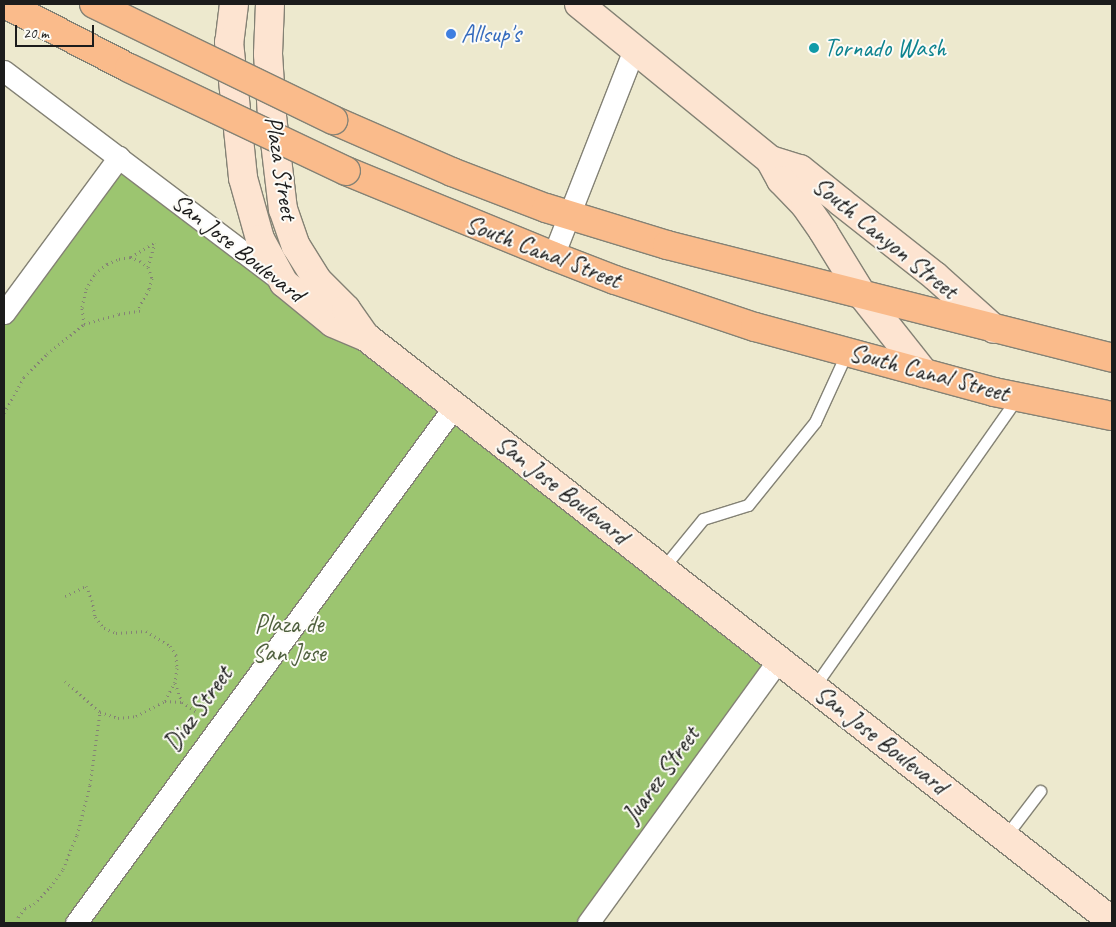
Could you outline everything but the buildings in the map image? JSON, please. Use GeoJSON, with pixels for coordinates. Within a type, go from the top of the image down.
{"type":"FeatureCollection","features":[{"type":"Feature","properties":{"kind":"highway","name":"South Canal Street"},"geometry":{"type":"LineString","coordinates":[[5,4],[129,68],[346,171],[615,280],[755,326],[924,373],[1112,416]]}},
{"type":"Feature","properties":{"kind":"highway","name":"South Canal Street"},"geometry":{"type":"LineString","coordinates":[[94,4],[333,120],[452,172],[568,215],[667,246],[1112,358]]}},
{"type":"Feature","properties":{"kind":"street","name":"Plaza Street"},"geometry":{"type":"LineString","coordinates":[[234,4],[229,42],[243,178],[260,239],[284,283]]}},
{"type":"Feature","properties":{"kind":"street","name":"Plaza Street"},"geometry":{"type":"LineString","coordinates":[[270,4],[268,54],[272,116],[283,209],[296,246],[317,280],[346,309],[366,337]]}},
{"type":"Feature","properties":{"kind":"street","name":"South Canyon Street"},"geometry":{"type":"LineString","coordinates":[[579,4],[770,160],[800,170],[935,276],[994,329]]}},
{"type":"Feature","properties":{"kind":"street"},"geometry":{"type":"LineString","coordinates":[[553,256],[634,49]]}},
{"type":"Feature","properties":{"kind":"street","name":"San Jose Boulevard"},"geometry":{"type":"LineString","coordinates":[[4,71],[284,283],[333,323],[366,337],[1112,921]]}},
{"type":"Feature","properties":{"kind":"street"},"geometry":{"type":"LineString","coordinates":[[4,313],[119,157]]}},
{"type":"Feature","properties":{"kind":"street","name":"South Canyon Street"},"geometry":{"type":"LineString","coordinates":[[770,160],[781,180],[805,205],[824,232],[863,296],[924,373]]}},
{"type":"Feature","properties":{"kind":"street","name":"Diaz Street"},"geometry":{"type":"LineString","coordinates":[[76,923],[454,407]]}},
{"type":"Feature","properties":{"kind":"street","name":"Juarez Street"},"geometry":{"type":"LineString","coordinates":[[588,923],[779,660]]}},
{"type":"Feature","properties":{"kind":"lane"},"geometry":{"type":"LineString","coordinates":[[663,568],[703,519],[748,505],[815,422],[848,352]]}},
{"type":"Feature","properties":{"kind":"lane"},"geometry":{"type":"LineString","coordinates":[[814,686],[1018,396]]}},
{"type":"Feature","properties":{"kind":"lane"},"geometry":{"type":"LineString","coordinates":[[1005,837],[1040,791]]}},
{"type":"Feature","properties":{"kind":"path"},"geometry":{"type":"LineString","coordinates":[[84,324],[82,307],[86,289],[96,274],[107,264],[130,257],[155,242],[148,267],[152,278],[149,289],[136,311]]}},
{"type":"Feature","properties":{"kind":"path"},"geometry":{"type":"LineString","coordinates":[[130,257],[148,267]]}},
{"type":"Feature","properties":{"kind":"path"},"geometry":{"type":"LineString","coordinates":[[4,413],[24,377],[47,354],[84,324],[144,310]]}},
{"type":"Feature","properties":{"kind":"path"},"geometry":{"type":"LineString","coordinates":[[65,596],[86,586],[92,600],[95,617],[104,628],[116,633],[146,631],[170,646],[176,655],[175,682],[182,702]]}},
{"type":"Feature","properties":{"kind":"path"},"geometry":{"type":"LineString","coordinates":[[65,681],[100,712],[118,718],[136,716],[165,701],[182,702],[197,712]]}},
{"type":"Feature","properties":{"kind":"path"},"geometry":{"type":"LineString","coordinates":[[165,701],[175,682]]}},
{"type":"Feature","properties":{"kind":"path"},"geometry":{"type":"LineString","coordinates":[[18,923],[18,917],[25,908],[34,904],[63,869],[77,835],[90,785],[100,712]]}},
{"type":"Feature","properties":{"kind":"green space","name":"Plaza de San Jose"},"geometry":{"type":"Polygon","coordinates":[[[119,157],[779,659],[588,923],[4,923],[4,313],[119,157]]]}},
{"type":"Feature","properties":{"kind":"place","name":"Allsup's"},"geometry":{"type":"Point","coordinates":[451,34]}},
{"type":"Feature","properties":{"kind":"place","name":"Tornado Wash"},"geometry":{"type":"Point","coordinates":[814,48]}}]}
